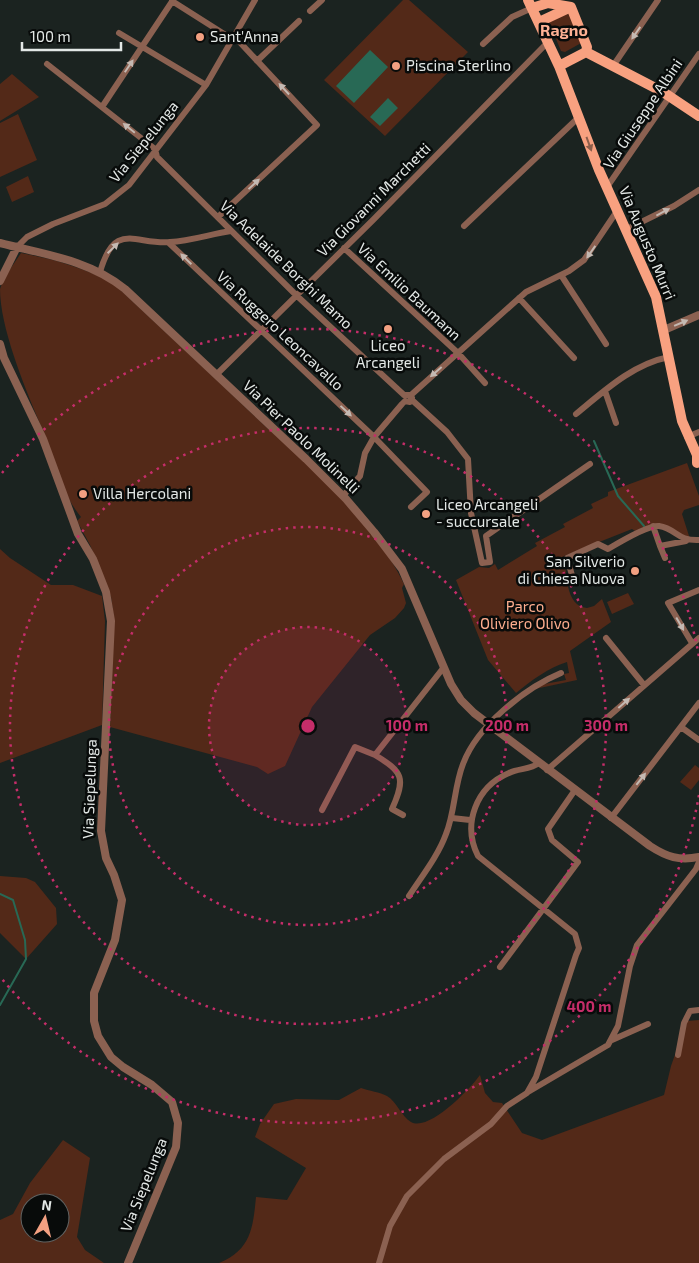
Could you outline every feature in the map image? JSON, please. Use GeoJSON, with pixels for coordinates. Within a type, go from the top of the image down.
{"type":"FeatureCollection","features":[{"type":"Feature","properties":{"kind":"main road"},"geometry":{"type":"LineString","coordinates":[[573,3],[587,47],[586,52]]}},
{"type":"Feature","properties":{"kind":"main road"},"geometry":{"type":"LineString","coordinates":[[530,4],[573,3]]}},
{"type":"Feature","properties":{"kind":"main road"},"geometry":{"type":"LineString","coordinates":[[539,22],[573,3]]}},
{"type":"Feature","properties":{"kind":"main road","name":"Via Augusto Murri"},"geometry":{"type":"LineString","coordinates":[[530,4],[559,66],[607,188],[656,297],[687,437],[687,446],[691,457],[698,466]]}},
{"type":"Feature","properties":{"kind":"main road"},"geometry":{"type":"LineString","coordinates":[[586,52],[670,96],[699,116]]}},
{"type":"Feature","properties":{"kind":"main road"},"geometry":{"type":"LineString","coordinates":[[559,66],[586,52]]}},
{"type":"Feature","properties":{"kind":"street","name":"Via Siepelunga"},"geometry":{"type":"LineString","coordinates":[[0,282],[22,241],[32,234],[99,207],[122,193],[206,85],[255,0]]}},
{"type":"Feature","properties":{"kind":"street"},"geometry":{"type":"LineString","coordinates":[[310,12],[322,0]]}},
{"type":"Feature","properties":{"kind":"street"},"geometry":{"type":"LineString","coordinates":[[613,66],[658,0]]}},
{"type":"Feature","properties":{"kind":"street"},"geometry":{"type":"LineString","coordinates":[[102,107],[173,1],[233,37],[317,125],[218,217]]}},
{"type":"Feature","properties":{"kind":"street"},"geometry":{"type":"LineString","coordinates":[[483,44],[512,17],[530,4]]}},
{"type":"Feature","properties":{"kind":"street"},"geometry":{"type":"LineString","coordinates":[[257,60],[299,21]]}},
{"type":"Feature","properties":{"kind":"street"},"geometry":{"type":"LineString","coordinates":[[119,32],[206,85]]}},
{"type":"Feature","properties":{"kind":"street","name":"Via Giovanni Marchetti"},"geometry":{"type":"LineString","coordinates":[[216,374],[548,42]]}},
{"type":"Feature","properties":{"kind":"street","name":"Via Giuseppe Albini"},"geometry":{"type":"LineString","coordinates":[[607,188],[699,54]]}},
{"type":"Feature","properties":{"kind":"street","name":"Via Adelaide Borghi Mamo"},"geometry":{"type":"LineString","coordinates":[[47,64],[156,150],[157,157],[296,295],[447,432],[468,459],[471,513],[482,563],[490,562],[486,536],[590,464]]}},
{"type":"Feature","properties":{"kind":"street"},"geometry":{"type":"LineString","coordinates":[[464,226],[579,117]]}},
{"type":"Feature","properties":{"kind":"street"},"geometry":{"type":"LineString","coordinates":[[626,230],[698,194]]}},
{"type":"Feature","properties":{"kind":"street"},"geometry":{"type":"LineString","coordinates":[[343,496],[360,476],[367,448],[374,437],[408,398],[519,298],[535,286],[561,276],[587,257],[617,211]]}},
{"type":"Feature","properties":{"kind":"street"},"geometry":{"type":"LineString","coordinates":[[100,272],[105,256],[113,245],[125,239],[137,238],[169,243],[231,230]]}},
{"type":"Feature","properties":{"kind":"street","name":"Via Pier Paolo Molinelli"},"geometry":{"type":"LineString","coordinates":[[0,243],[65,260],[100,272],[125,289],[343,496],[402,569],[450,684],[461,700],[489,726],[611,818],[660,852],[678,859],[699,857]]}},
{"type":"Feature","properties":{"kind":"street","name":"Via Ruggero Leoncavallo"},"geometry":{"type":"LineString","coordinates":[[169,243],[374,437],[427,492],[411,506]]}},
{"type":"Feature","properties":{"kind":"street","name":"Via Emilio Baumann"},"geometry":{"type":"LineString","coordinates":[[344,248],[458,353],[485,383]]}},
{"type":"Feature","properties":{"kind":"street"},"geometry":{"type":"LineString","coordinates":[[561,276],[606,344]]}},
{"type":"Feature","properties":{"kind":"street"},"geometry":{"type":"LineString","coordinates":[[519,298],[574,358]]}},
{"type":"Feature","properties":{"kind":"street"},"geometry":{"type":"LineString","coordinates":[[664,330],[699,315]]}},
{"type":"Feature","properties":{"kind":"street","name":"Via Siepelunga"},"geometry":{"type":"LineString","coordinates":[[0,344],[4,358],[43,439],[78,534],[93,559],[109,605],[111,621],[101,831],[106,858],[122,900],[115,940],[94,993],[94,1021],[98,1036],[112,1057],[123,1067],[152,1085],[172,1102],[178,1123],[176,1147],[128,1263]]}},
{"type":"Feature","properties":{"kind":"street"},"geometry":{"type":"LineString","coordinates":[[576,414],[635,370],[654,360],[669,357]]}},
{"type":"Feature","properties":{"kind":"street"},"geometry":{"type":"LineString","coordinates":[[605,391],[616,423]]}},
{"type":"Feature","properties":{"kind":"street"},"geometry":{"type":"LineString","coordinates":[[687,437],[699,432]]}},
{"type":"Feature","properties":{"kind":"street"},"geometry":{"type":"LineString","coordinates":[[574,582],[567,560],[569,556],[598,544],[608,548],[653,526],[669,530],[686,541]]}},
{"type":"Feature","properties":{"kind":"street"},"geometry":{"type":"LineString","coordinates":[[653,526],[665,558]]}},
{"type":"Feature","properties":{"kind":"street"},"geometry":{"type":"LineString","coordinates":[[660,546],[699,540]]}},
{"type":"Feature","properties":{"kind":"street"},"geometry":{"type":"LineString","coordinates":[[692,643],[668,603],[699,590]]}},
{"type":"Feature","properties":{"kind":"street"},"geometry":{"type":"LineString","coordinates":[[606,638],[644,686]]}},
{"type":"Feature","properties":{"kind":"street"},"geometry":{"type":"LineString","coordinates":[[547,770],[699,638]]}},
{"type":"Feature","properties":{"kind":"street"},"geometry":{"type":"LineString","coordinates":[[375,755],[444,667]]}},
{"type":"Feature","properties":{"kind":"street"},"geometry":{"type":"LineString","coordinates":[[409,896],[440,848],[452,818],[463,763],[489,726],[539,682],[561,673]]}},
{"type":"Feature","properties":{"kind":"street"},"geometry":{"type":"LineString","coordinates":[[611,818],[699,703]]}},
{"type":"Feature","properties":{"kind":"street"},"geometry":{"type":"LineString","coordinates":[[681,727],[699,740]]}},
{"type":"Feature","properties":{"kind":"street"},"geometry":{"type":"LineString","coordinates":[[322,810],[354,748],[375,755],[393,766],[401,777],[401,789],[392,809],[403,815]]}},
{"type":"Feature","properties":{"kind":"street"},"geometry":{"type":"LineString","coordinates":[[527,1093],[536,1077],[579,948],[575,934],[478,856],[471,839],[470,820],[475,806],[491,783],[510,772],[534,767],[538,763]]}},
{"type":"Feature","properties":{"kind":"street"},"geometry":{"type":"LineString","coordinates":[[500,967],[578,862],[552,840],[548,829],[575,790]]}},
{"type":"Feature","properties":{"kind":"street"},"geometry":{"type":"LineString","coordinates":[[452,818],[470,820]]}},
{"type":"Feature","properties":{"kind":"street"},"geometry":{"type":"LineString","coordinates":[[379,1263],[390,1226],[407,1196],[444,1160],[491,1124],[507,1106],[608,1045],[612,1040],[618,1026],[630,966],[637,945],[696,869],[699,862]]}},
{"type":"Feature","properties":{"kind":"street"},"geometry":{"type":"LineString","coordinates":[[678,1055],[684,1023],[690,1011],[699,1010]]}},
{"type":"Feature","properties":{"kind":"street"},"geometry":{"type":"LineString","coordinates":[[612,1040],[648,1024]]}},
{"type":"Feature","properties":{"kind":"green space","name":"Piscina Sterlino"},"geometry":{"type":"Polygon","coordinates":[[[403,0],[409,0],[468,52],[385,136],[324,80],[403,0]]]}},
{"type":"Feature","properties":{"kind":"green space"},"geometry":{"type":"Polygon","coordinates":[[[567,13],[570,14],[583,42],[565,52],[561,51],[549,22],[567,13]]]}},
{"type":"Feature","properties":{"kind":"green space"},"geometry":{"type":"Polygon","coordinates":[[[12,74],[39,97],[0,121],[0,84],[12,74]]]}},
{"type":"Feature","properties":{"kind":"green space"},"geometry":{"type":"Polygon","coordinates":[[[18,114],[37,160],[0,177],[0,123],[18,114]]]}},
{"type":"Feature","properties":{"kind":"green space"},"geometry":{"type":"Polygon","coordinates":[[[28,176],[34,192],[12,202],[6,187],[28,176]]]}},
{"type":"Feature","properties":{"kind":"green space"},"geometry":{"type":"Polygon","coordinates":[[[21,253],[69,265],[113,283],[324,480],[377,539],[404,584],[402,588],[406,603],[404,608],[395,618],[370,635],[312,707],[285,766],[268,774],[257,767],[110,727],[114,619],[111,597],[90,545],[77,521],[81,517],[67,495],[56,470],[20,373],[4,321],[0,289],[21,253]]]}},
{"type":"Feature","properties":{"kind":"green space","name":"Parco Oliviero Olivo"},"geometry":{"type":"Polygon","coordinates":[[[687,463],[699,496],[699,505],[684,510],[682,514],[690,539],[669,527],[658,524],[635,531],[632,529],[564,556],[568,588],[575,601],[580,606],[587,608],[594,606],[602,599],[611,622],[570,651],[577,680],[535,689],[539,685],[566,680],[564,674],[569,673],[567,662],[540,675],[516,693],[488,660],[456,580],[479,567],[489,568],[495,564],[498,570],[537,546],[535,543],[565,527],[563,524],[593,508],[591,504],[608,496],[608,492],[687,463]]]}},
{"type":"Feature","properties":{"kind":"green space"},"geometry":{"type":"Polygon","coordinates":[[[0,549],[10,558],[51,585],[73,585],[102,596],[105,621],[102,725],[0,763],[0,549]]]}},
{"type":"Feature","properties":{"kind":"green space"},"geometry":{"type":"Polygon","coordinates":[[[628,593],[634,604],[612,614],[607,602],[628,593]]]}},
{"type":"Feature","properties":{"kind":"green space"},"geometry":{"type":"Polygon","coordinates":[[[695,765],[699,768],[699,780],[691,790],[680,782],[695,765]]]}},
{"type":"Feature","properties":{"kind":"green space"},"geometry":{"type":"Polygon","coordinates":[[[0,876],[26,878],[35,882],[56,908],[57,924],[26,959],[0,933],[0,876]]]}},
{"type":"Feature","properties":{"kind":"green space"},"geometry":{"type":"Polygon","coordinates":[[[699,1020],[699,1263],[219,1263],[230,1258],[244,1245],[251,1228],[256,1197],[287,1200],[306,1168],[255,1137],[260,1124],[274,1104],[296,1099],[339,1100],[361,1088],[387,1096],[411,1122],[419,1123],[428,1121],[448,1108],[468,1090],[480,1075],[485,1093],[493,1102],[502,1103],[522,1133],[542,1140],[664,1095],[671,1066],[687,1021],[699,1020]]]}},
{"type":"Feature","properties":{"kind":"green space"},"geometry":{"type":"Polygon","coordinates":[[[63,1140],[90,1158],[77,1237],[85,1250],[104,1263],[0,1263],[0,1220],[13,1214],[20,1201],[20,1243],[70,1243],[70,1193],[25,1193],[63,1140]]]}},
{"type":"Feature","properties":{"kind":"shaded area"},"geometry":{"type":"Polygon","coordinates":[[[370,50],[388,67],[354,103],[336,86],[370,50]]]}},
{"type":"Feature","properties":{"kind":"shaded area"},"geometry":{"type":"Polygon","coordinates":[[[388,98],[398,108],[380,126],[370,117],[388,98]]]}},
{"type":"Feature","properties":{"kind":"waterway"},"geometry":{"type":"LineString","coordinates":[[594,441],[618,496],[644,526]]}},
{"type":"Feature","properties":{"kind":"waterway"},"geometry":{"type":"LineString","coordinates":[[0,894],[13,900],[25,940],[26,959],[0,1005]]}},
{"type":"Feature","properties":{"kind":"place","name":"Sant'Anna"},"geometry":{"type":"Point","coordinates":[200,37]}},
{"type":"Feature","properties":{"kind":"place","name":"Piscina Sterlino"},"geometry":{"type":"Point","coordinates":[396,66]}},
{"type":"Feature","properties":{"kind":"place","name":"Liceo Arcangeli"},"geometry":{"type":"Point","coordinates":[388,329]}},
{"type":"Feature","properties":{"kind":"place","name":"Villa Hercolani"},"geometry":{"type":"Point","coordinates":[83,494]}},
{"type":"Feature","properties":{"kind":"place","name":"Liceo Arcangeli - succursale"},"geometry":{"type":"Point","coordinates":[426,514]}},
{"type":"Feature","properties":{"kind":"place","name":"San Silverio di Chiesa Nuova"},"geometry":{"type":"Point","coordinates":[635,571]}},
{"type":"Feature","properties":{"kind":"district","name":"Ragno"},"geometry":{"type":"Point","coordinates":[564,30]}}]}
